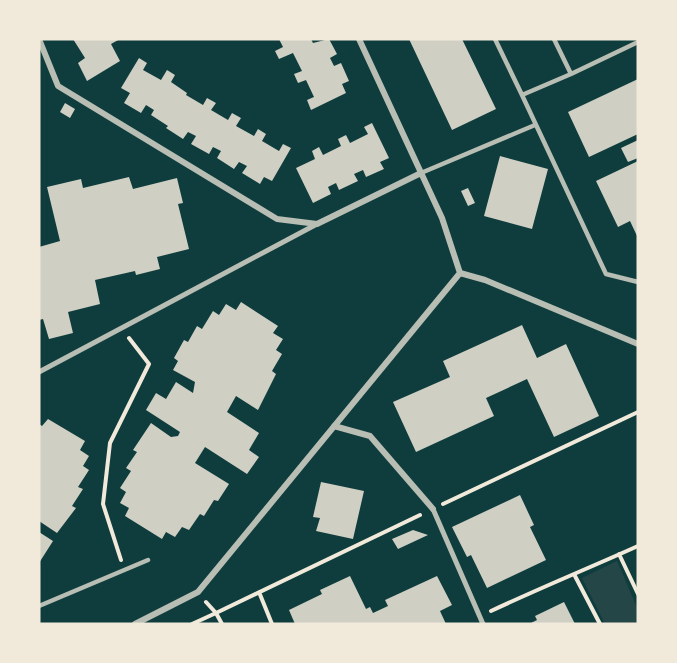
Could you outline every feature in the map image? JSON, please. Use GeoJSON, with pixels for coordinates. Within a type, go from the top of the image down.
{"type":"FeatureCollection","features":[{"type":"Feature","properties":{"kind":"street"},"geometry":{"type":"LineString","coordinates":[[39,39],[58,86],[277,219],[317,224]]}},
{"type":"Feature","properties":{"kind":"street"},"geometry":{"type":"LineString","coordinates":[[359,39],[442,218],[460,273]]}},
{"type":"Feature","properties":{"kind":"street"},"geometry":{"type":"LineString","coordinates":[[39,372],[317,224],[421,173]]}},
{"type":"Feature","properties":{"kind":"street"},"geometry":{"type":"LineString","coordinates":[[460,273],[485,280],[638,344]]}},
{"type":"Feature","properties":{"kind":"street"},"geometry":{"type":"LineString","coordinates":[[135,624],[198,592],[460,273]]}},
{"type":"Feature","properties":{"kind":"street"},"geometry":{"type":"LineString","coordinates":[[334,426],[370,436],[433,509],[483,624]]}},
{"type":"Feature","properties":{"kind":"lane"},"geometry":{"type":"LineString","coordinates":[[495,39],[606,274],[638,282]]}},
{"type":"Feature","properties":{"kind":"lane"},"geometry":{"type":"LineString","coordinates":[[554,39],[571,74]]}},
{"type":"Feature","properties":{"kind":"lane"},"geometry":{"type":"LineString","coordinates":[[522,95],[638,42]]}},
{"type":"Feature","properties":{"kind":"lane"},"geometry":{"type":"LineString","coordinates":[[421,173],[535,125]]}},
{"type":"Feature","properties":{"kind":"lane"},"geometry":{"type":"LineString","coordinates":[[39,606],[123,568],[148,560]]}},
{"type":"Feature","properties":{"kind":"path"},"geometry":{"type":"LineString","coordinates":[[121,328],[149,364],[110,443],[103,504],[123,568]]}},
{"type":"Feature","properties":{"kind":"path"},"geometry":{"type":"LineString","coordinates":[[192,624],[638,412]]}},
{"type":"Feature","properties":{"kind":"path"},"geometry":{"type":"LineString","coordinates":[[490,611],[638,546]]}},
{"type":"Feature","properties":{"kind":"path"},"geometry":{"type":"LineString","coordinates":[[619,554],[638,594]]}},
{"type":"Feature","properties":{"kind":"path"},"geometry":{"type":"LineString","coordinates":[[574,576],[600,624]]}},
{"type":"Feature","properties":{"kind":"path"},"geometry":{"type":"LineString","coordinates":[[198,592],[222,624]]}},
{"type":"Feature","properties":{"kind":"path"},"geometry":{"type":"LineString","coordinates":[[259,592],[272,624]]}},
{"type":"Feature","properties":{"kind":"shaded area"},"geometry":{"type":"Polygon","coordinates":[[[617,561],[638,610],[638,624],[605,624],[582,578],[617,561]]]}},
{"type":"Feature","properties":{"kind":"building"},"geometry":{"type":"Polygon","coordinates":[[[73,39],[120,39],[111,44],[120,61],[87,81],[78,63],[85,58],[73,39]]]}},
{"type":"Feature","properties":{"kind":"building"},"geometry":{"type":"Polygon","coordinates":[[[279,39],[311,39],[313,43],[329,39],[337,54],[330,58],[334,66],[341,63],[349,81],[342,84],[346,93],[311,110],[307,100],[314,97],[306,80],[298,83],[294,74],[302,71],[293,53],[279,59],[275,51],[283,47],[279,39]]]}},
{"type":"Feature","properties":{"kind":"building"},"geometry":{"type":"Polygon","coordinates":[[[409,39],[462,39],[496,109],[452,130],[409,39]]]}},
{"type":"Feature","properties":{"kind":"building"},"geometry":{"type":"Polygon","coordinates":[[[139,58],[147,63],[143,70],[161,80],[167,70],[175,75],[171,82],[187,93],[186,95],[203,105],[207,98],[216,103],[211,110],[228,120],[232,113],[241,118],[236,126],[254,136],[258,129],[266,134],[262,141],[279,151],[283,144],[291,148],[272,181],[264,177],[260,184],[242,173],[247,166],[239,162],[234,169],[217,158],[221,151],[213,147],[209,154],[191,144],[196,136],[188,132],[183,139],[151,115],[154,110],[146,105],[141,113],[124,103],[130,93],[121,88],[139,58]]]}},
{"type":"Feature","properties":{"kind":"building"},"geometry":{"type":"Polygon","coordinates":[[[638,79],[638,134],[589,157],[568,112],[638,79]]]}},
{"type":"Feature","properties":{"kind":"building"},"geometry":{"type":"Polygon","coordinates":[[[65,103],[75,109],[70,118],[60,112],[65,103]]]}},
{"type":"Feature","properties":{"kind":"building"},"geometry":{"type":"Polygon","coordinates":[[[372,123],[389,158],[380,162],[384,169],[366,177],[363,170],[354,174],[358,181],[339,190],[336,183],[328,187],[331,194],[313,203],[296,168],[315,159],[312,151],[319,147],[323,155],[341,146],[338,139],[346,135],[350,143],[368,134],[364,127],[372,123]]]}},
{"type":"Feature","properties":{"kind":"building"},"geometry":{"type":"Polygon","coordinates":[[[638,140],[638,158],[628,162],[621,148],[638,140]]]}},
{"type":"Feature","properties":{"kind":"building"},"geometry":{"type":"Polygon","coordinates":[[[500,156],[548,169],[532,229],[484,216],[500,156]]]}},
{"type":"Feature","properties":{"kind":"building"},"geometry":{"type":"Polygon","coordinates":[[[638,161],[638,238],[630,221],[618,227],[596,181],[638,161]]]}},
{"type":"Feature","properties":{"kind":"building"},"geometry":{"type":"Polygon","coordinates":[[[129,177],[133,189],[177,178],[183,203],[178,204],[189,249],[157,257],[160,269],[136,275],[135,271],[95,280],[100,304],[68,312],[73,333],[49,339],[43,319],[39,320],[39,247],[60,241],[47,187],[81,179],[83,188],[129,177]]]}},
{"type":"Feature","properties":{"kind":"building"},"geometry":{"type":"Polygon","coordinates":[[[468,188],[475,203],[468,206],[461,191],[468,188]]]}},
{"type":"Feature","properties":{"kind":"building"},"geometry":{"type":"Polygon","coordinates":[[[241,302],[278,326],[273,333],[283,339],[276,350],[282,354],[272,371],[276,374],[258,410],[236,396],[227,412],[259,433],[249,450],[259,457],[247,474],[205,447],[195,463],[229,484],[218,501],[214,500],[204,516],[200,514],[189,530],[182,527],[175,537],[166,532],[162,539],[125,516],[129,508],[120,503],[126,492],[120,488],[131,471],[126,468],[137,452],[133,450],[151,423],[171,437],[178,436],[180,432],[146,410],[156,393],[166,399],[176,382],[193,393],[195,382],[173,370],[178,361],[174,358],[184,340],[188,342],[197,326],[202,329],[213,311],[219,315],[226,304],[236,310],[241,302]]]}},
{"type":"Feature","properties":{"kind":"building"},"geometry":{"type":"Polygon","coordinates":[[[522,325],[537,358],[566,344],[599,416],[554,437],[527,379],[486,398],[494,416],[416,452],[393,402],[450,377],[443,361],[522,325]]]}},
{"type":"Feature","properties":{"kind":"building"},"geometry":{"type":"Polygon","coordinates":[[[48,419],[85,441],[80,450],[89,456],[83,466],[89,470],[78,487],[83,489],[72,506],[76,508],[57,533],[39,521],[39,424],[42,426],[48,419]]]}},
{"type":"Feature","properties":{"kind":"building"},"geometry":{"type":"Polygon","coordinates":[[[321,482],[364,491],[353,539],[316,531],[320,518],[313,517],[321,482]]]}},
{"type":"Feature","properties":{"kind":"building"},"geometry":{"type":"Polygon","coordinates":[[[520,495],[534,525],[530,527],[546,560],[487,588],[471,555],[467,557],[452,527],[520,495]]]}},
{"type":"Feature","properties":{"kind":"building"},"geometry":{"type":"Polygon","coordinates":[[[413,530],[428,535],[398,549],[392,539],[413,530]]]}},
{"type":"Feature","properties":{"kind":"building"},"geometry":{"type":"Polygon","coordinates":[[[39,532],[53,541],[39,563],[39,532]]]}},
{"type":"Feature","properties":{"kind":"building"},"geometry":{"type":"Polygon","coordinates":[[[350,576],[366,609],[370,607],[373,613],[388,606],[385,600],[437,576],[452,605],[440,611],[446,624],[295,624],[289,610],[322,594],[320,590],[350,576]]]}},
{"type":"Feature","properties":{"kind":"building"},"geometry":{"type":"Polygon","coordinates":[[[564,602],[575,624],[529,624],[537,620],[535,616],[564,602]]]}}]}
